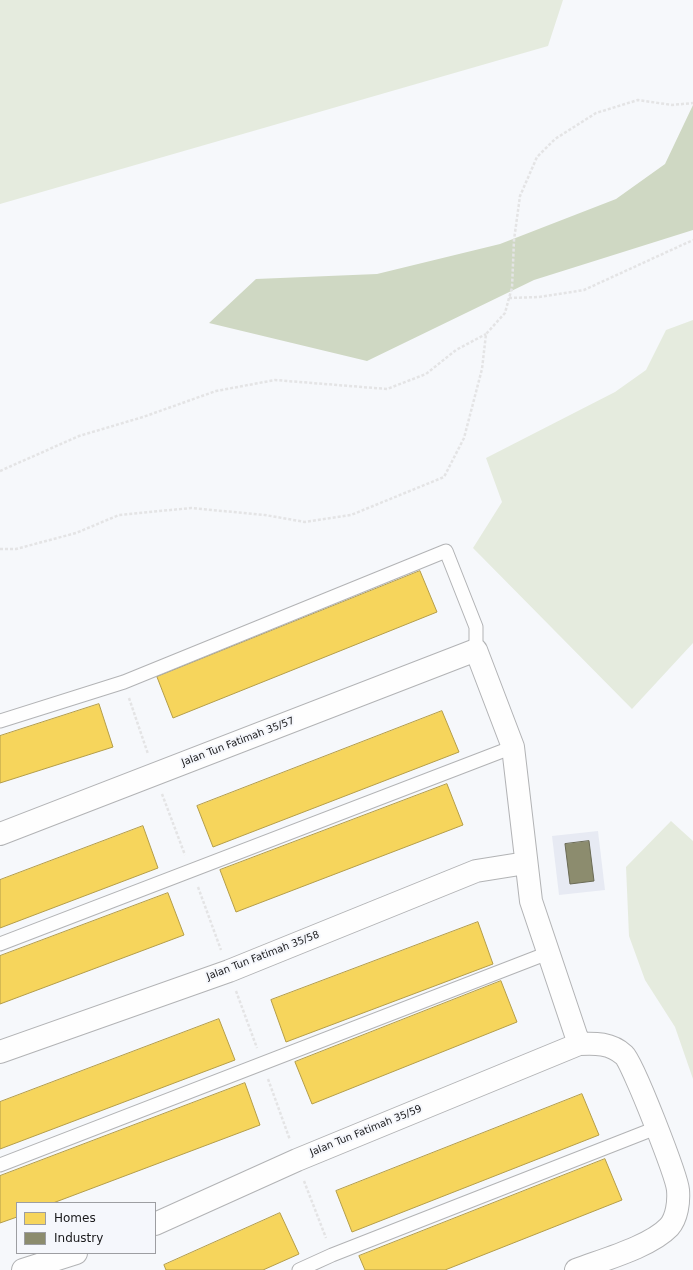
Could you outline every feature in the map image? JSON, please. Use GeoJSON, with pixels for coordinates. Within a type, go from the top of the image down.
{"type":"FeatureCollection","features":[{"type":"Feature","properties":{"kind":"street"},"geometry":{"type":"LineString","coordinates":[[476,650],[513,746],[531,901],[579,1044]]}},
{"type":"Feature","properties":{"kind":"street","name":"Jalan Tun Fatimah 35/57"},"geometry":{"type":"LineString","coordinates":[[0,834],[476,650]]}},
{"type":"Feature","properties":{"kind":"street","name":"Jalan Tun Fatimah 35/58"},"geometry":{"type":"LineString","coordinates":[[0,1052],[229,971],[476,871],[526,863]]}},
{"type":"Feature","properties":{"kind":"street","name":"Jalan Tun Fatimah 35/59"},"geometry":{"type":"LineString","coordinates":[[156,1224],[297,1160],[579,1044],[602,1043],[624,1055],[631,1067],[656,1128],[678,1188],[678,1207],[670,1227],[652,1241],[576,1270]]}},
{"type":"Feature","properties":{"kind":"street"},"geometry":{"type":"LineString","coordinates":[[23,1270],[73,1254]]}},
{"type":"Feature","properties":{"kind":"lane"},"geometry":{"type":"LineString","coordinates":[[0,721],[124,682],[446,551],[476,628],[476,650]]}},
{"type":"Feature","properties":{"kind":"lane"},"geometry":{"type":"LineString","coordinates":[[0,944],[513,746]]}},
{"type":"Feature","properties":{"kind":"lane"},"geometry":{"type":"LineString","coordinates":[[0,1165],[263,1065],[548,953]]}},
{"type":"Feature","properties":{"kind":"lane"},"geometry":{"type":"LineString","coordinates":[[299,1270],[332,1255],[656,1128]]}},
{"type":"Feature","properties":{"kind":"path"},"geometry":{"type":"LineString","coordinates":[[0,471],[79,436],[143,417],[216,391],[275,380],[387,389],[426,374],[456,350],[486,334],[505,313],[512,288],[514,240],[520,196],[537,157],[556,138],[596,113],[638,100],[672,105],[693,103]]}},
{"type":"Feature","properties":{"kind":"path"},"geometry":{"type":"LineString","coordinates":[[509,298],[538,297],[584,290],[693,240]]}},
{"type":"Feature","properties":{"kind":"path"},"geometry":{"type":"LineString","coordinates":[[0,550],[16,549],[76,533],[119,515],[191,508],[265,515],[306,522],[351,515],[444,477],[464,438],[482,369],[486,334]]}},
{"type":"Feature","properties":{"kind":"path"},"geometry":{"type":"LineString","coordinates":[[124,682],[155,775],[229,971],[332,1255]]}},
{"type":"Feature","properties":{"kind":"shaded area"},"geometry":{"type":"Polygon","coordinates":[[[0,0],[563,0],[548,46],[0,204],[0,0]]]}},
{"type":"Feature","properties":{"kind":"shaded area"},"geometry":{"type":"Polygon","coordinates":[[[693,320],[693,643],[632,709],[473,548],[502,502],[486,458],[615,392],[646,370],[666,330],[693,320]]]}},
{"type":"Feature","properties":{"kind":"shaded area"},"geometry":{"type":"Polygon","coordinates":[[[671,821],[693,841],[693,1079],[675,1027],[645,980],[629,936],[626,867],[671,821]]]}},
{"type":"Feature","properties":{"kind":"shaded area"},"geometry":{"type":"Polygon","coordinates":[[[598,831],[605,890],[559,895],[552,836],[598,831]]]}},
{"type":"Feature","properties":{"kind":"green space"},"geometry":{"type":"Polygon","coordinates":[[[693,105],[693,230],[534,280],[367,361],[209,323],[256,279],[377,274],[500,244],[616,199],[665,164],[693,105]]]}},
{"type":"Feature","properties":{"kind":"building: Homes"},"geometry":{"type":"Polygon","coordinates":[[[420,571],[437,612],[173,718],[157,677],[420,571]]]}},
{"type":"Feature","properties":{"kind":"building: Homes"},"geometry":{"type":"Polygon","coordinates":[[[99,704],[113,747],[0,783],[0,736],[99,704]]]}},
{"type":"Feature","properties":{"kind":"building: Homes"},"geometry":{"type":"Polygon","coordinates":[[[442,711],[459,752],[213,847],[197,806],[442,711]]]}},
{"type":"Feature","properties":{"kind":"building: Homes"},"geometry":{"type":"Polygon","coordinates":[[[447,784],[463,825],[236,912],[220,870],[447,784]]]}},
{"type":"Feature","properties":{"kind":"building: Homes"},"geometry":{"type":"Polygon","coordinates":[[[143,826],[158,868],[0,928],[0,880],[143,826]]]}},
{"type":"Feature","properties":{"kind":"building: Homes"},"geometry":{"type":"Polygon","coordinates":[[[168,893],[184,935],[0,1004],[0,956],[168,893]]]}},
{"type":"Feature","properties":{"kind":"building: Homes"},"geometry":{"type":"Polygon","coordinates":[[[478,922],[493,964],[286,1042],[271,1000],[478,922]]]}},
{"type":"Feature","properties":{"kind":"building: Homes"},"geometry":{"type":"Polygon","coordinates":[[[501,981],[517,1022],[312,1104],[295,1062],[501,981]]]}},
{"type":"Feature","properties":{"kind":"building: Homes"},"geometry":{"type":"Polygon","coordinates":[[[219,1019],[235,1060],[0,1149],[0,1102],[219,1019]]]}},
{"type":"Feature","properties":{"kind":"building: Homes"},"geometry":{"type":"Polygon","coordinates":[[[245,1083],[260,1125],[56,1202],[16,1202],[16,1217],[0,1223],[0,1176],[245,1083]]]}},
{"type":"Feature","properties":{"kind":"building: Homes"},"geometry":{"type":"Polygon","coordinates":[[[582,1094],[599,1135],[352,1232],[336,1191],[582,1094]]]}},
{"type":"Feature","properties":{"kind":"building: Homes"},"geometry":{"type":"Polygon","coordinates":[[[605,1159],[622,1200],[445,1270],[365,1270],[359,1256],[605,1159]]]}},
{"type":"Feature","properties":{"kind":"building: Homes"},"geometry":{"type":"Polygon","coordinates":[[[280,1213],[299,1254],[263,1270],[166,1270],[164,1265],[280,1213]]]}},
{"type":"Feature","properties":{"kind":"building: Industry"},"geometry":{"type":"Polygon","coordinates":[[[589,841],[594,881],[570,884],[565,844],[589,841]]]}}]}
